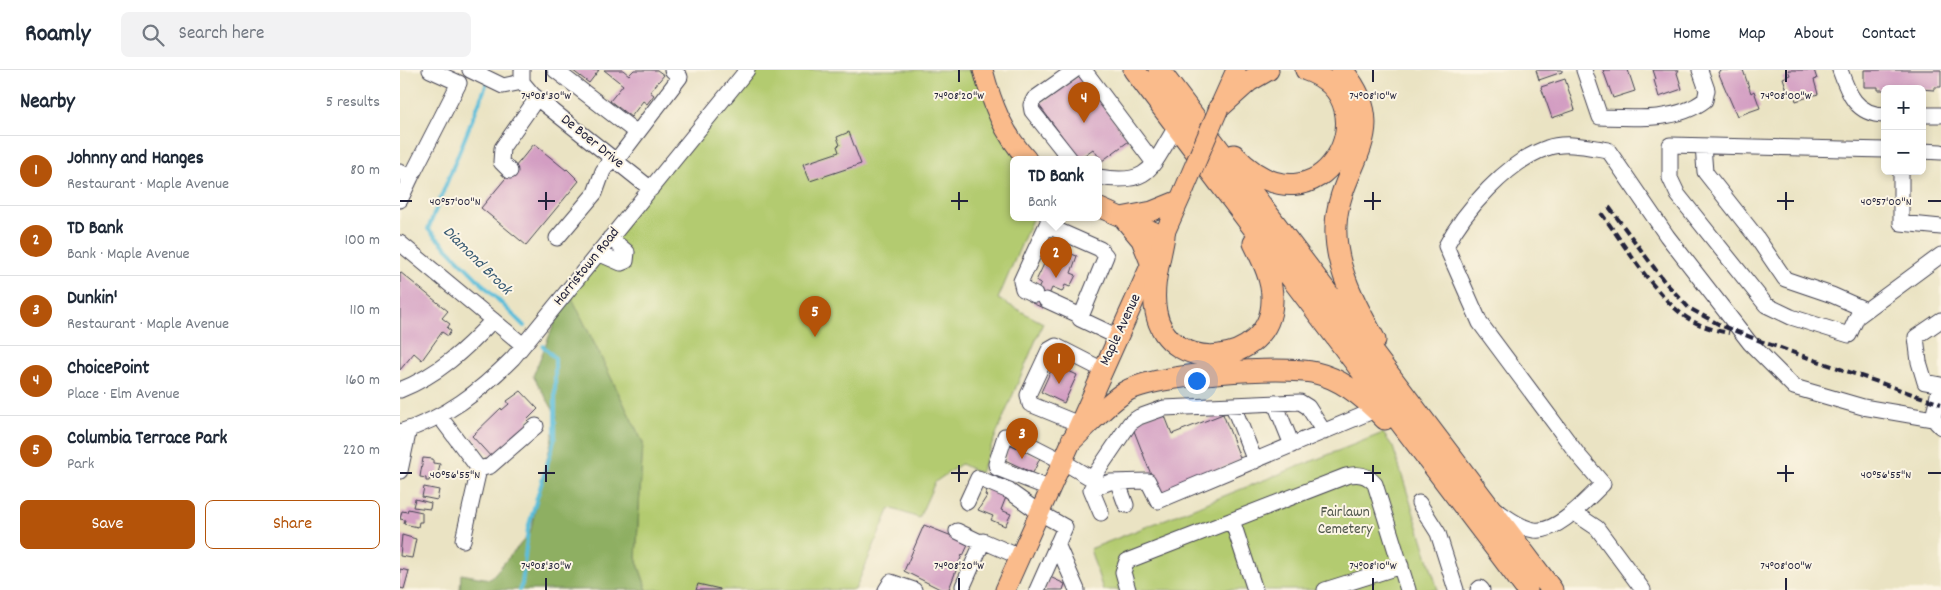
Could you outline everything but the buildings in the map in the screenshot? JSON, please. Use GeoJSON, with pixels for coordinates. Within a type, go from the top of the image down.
{"type":"FeatureCollection","features":[{"type":"Feature","properties":{"kind":"highway"},"geometry":{"type":"LineString","coordinates":[[1134,70],[1528,590]]}},
{"type":"Feature","properties":{"kind":"highway"},"geometry":{"type":"LineString","coordinates":[[1159,70],[1552,590]]}},
{"type":"Feature","properties":{"kind":"highway"},"geometry":{"type":"LineString","coordinates":[[1219,108],[1249,80],[1268,70]]}},
{"type":"Feature","properties":{"kind":"highway"},"geometry":{"type":"LineString","coordinates":[[1174,91],[1253,172],[1281,184],[1296,184],[1311,181],[1324,173],[1342,150],[1346,131],[1345,112],[1340,99],[1324,79],[1306,70]]}},
{"type":"Feature","properties":{"kind":"highway"},"geometry":{"type":"LineString","coordinates":[[1342,70],[1357,91],[1363,108],[1365,125],[1364,141],[1359,158],[1337,213],[1336,242],[1339,258],[1351,292],[1375,338],[1447,451]]}},
{"type":"Feature","properties":{"kind":"highway"},"geometry":{"type":"LineString","coordinates":[[1164,236],[1154,298],[1159,324],[1167,336],[1190,353],[1217,357],[1232,354],[1255,340],[1270,316],[1272,302],[1268,275],[1245,228],[1178,130]]}},
{"type":"Feature","properties":{"kind":"highway"},"geometry":{"type":"LineString","coordinates":[[1076,432],[1125,392],[1140,385],[1174,378],[1299,370],[1334,379],[1351,389],[1375,410],[1492,543]]}},
{"type":"Feature","properties":{"kind":"main road"},"geometry":{"type":"LineString","coordinates":[[982,70],[996,112],[1005,131],[1025,156]]}},
{"type":"Feature","properties":{"kind":"main road","name":"Maple Avenue"},"geometry":{"type":"LineString","coordinates":[[1005,590],[1040,513],[1049,488],[1164,236],[1236,70]]}},
{"type":"Feature","properties":{"kind":"main road"},"geometry":{"type":"LineString","coordinates":[[1121,217],[1152,211],[1182,195]]}},
{"type":"Feature","properties":{"kind":"main road"},"geometry":{"type":"LineString","coordinates":[[1102,209],[1164,236]]}},
{"type":"Feature","properties":{"kind":"main road"},"geometry":{"type":"LineString","coordinates":[[1121,217],[1142,240],[1151,264]]}},
{"type":"Feature","properties":{"kind":"street"},"geometry":{"type":"LineString","coordinates":[[400,200],[406,175],[459,82],[430,70]]}},
{"type":"Feature","properties":{"kind":"street"},"geometry":{"type":"LineString","coordinates":[[555,70],[637,133]]}},
{"type":"Feature","properties":{"kind":"street"},"geometry":{"type":"LineString","coordinates":[[557,238],[595,193],[603,171],[637,133],[680,77],[672,70]]}},
{"type":"Feature","properties":{"kind":"street"},"geometry":{"type":"LineString","coordinates":[[728,70],[743,75]]}},
{"type":"Feature","properties":{"kind":"street"},"geometry":{"type":"LineString","coordinates":[[1068,156],[1032,111],[1031,105],[1034,99],[1076,70]]}},
{"type":"Feature","properties":{"kind":"street"},"geometry":{"type":"LineString","coordinates":[[1084,70],[1154,162]]}},
{"type":"Feature","properties":{"kind":"street"},"geometry":{"type":"LineString","coordinates":[[1584,70],[1600,118],[1661,117],[1697,106],[1705,100],[1707,90],[1701,75]]}},
{"type":"Feature","properties":{"kind":"street"},"geometry":{"type":"LineString","coordinates":[[1840,70],[1848,94],[1854,102],[1872,114],[1881,115]]}},
{"type":"Feature","properties":{"kind":"street"},"geometry":{"type":"LineString","coordinates":[[474,72],[503,86],[522,76]]}},
{"type":"Feature","properties":{"kind":"street","name":"Harristown Road"},"geometry":{"type":"LineString","coordinates":[[405,431],[440,417],[481,389],[523,345],[743,75]]}},
{"type":"Feature","properties":{"kind":"street","name":"De Boer Drive"},"geometry":{"type":"LineString","coordinates":[[522,76],[537,98],[650,189]]}},
{"type":"Feature","properties":{"kind":"street"},"geometry":{"type":"LineString","coordinates":[[510,171],[501,162],[502,148],[537,98]]}},
{"type":"Feature","properties":{"kind":"street"},"geometry":{"type":"LineString","coordinates":[[1926,115],[1941,115]]}},
{"type":"Feature","properties":{"kind":"street"},"geometry":{"type":"LineString","coordinates":[[1102,177],[1123,180],[1138,178],[1154,162],[1178,130]]}},
{"type":"Feature","properties":{"kind":"street"},"geometry":{"type":"LineString","coordinates":[[1486,503],[1514,522],[1533,530],[1548,529],[1573,512],[1603,484],[1579,456],[1480,323],[1446,246],[1454,230],[1490,188],[1519,163],[1547,148],[1576,145],[1608,150],[1667,236],[1750,343],[1794,387],[1863,407],[1937,423],[1941,385],[1925,382],[1918,362],[1916,336],[1941,320]]}},
{"type":"Feature","properties":{"kind":"street"},"geometry":{"type":"LineString","coordinates":[[1881,150],[1670,145],[1670,178],[1678,195],[1766,305],[1791,317],[1849,335],[1857,317],[1941,255]]}},
{"type":"Feature","properties":{"kind":"street"},"geometry":{"type":"LineString","coordinates":[[1703,146],[1705,172],[1758,238],[1785,279],[1832,295],[1866,310]]}},
{"type":"Feature","properties":{"kind":"street"},"geometry":{"type":"LineString","coordinates":[[1926,151],[1941,152]]}},
{"type":"Feature","properties":{"kind":"street"},"geometry":{"type":"LineString","coordinates":[[1901,175],[1901,223],[1941,227]]}},
{"type":"Feature","properties":{"kind":"street"},"geometry":{"type":"LineString","coordinates":[[1048,221],[1021,281],[1023,289],[1081,316]]}},
{"type":"Feature","properties":{"kind":"street"},"geometry":{"type":"LineString","coordinates":[[1049,221],[1048,226],[1100,250],[1106,256],[1080,319],[1118,337]]}},
{"type":"Feature","properties":{"kind":"street"},"geometry":{"type":"LineString","coordinates":[[598,253],[615,262],[621,263],[626,261],[627,252],[610,238]]}},
{"type":"Feature","properties":{"kind":"street"},"geometry":{"type":"LineString","coordinates":[[400,243],[523,345]]}},
{"type":"Feature","properties":{"kind":"street"},"geometry":{"type":"LineString","coordinates":[[400,390],[419,383],[438,370],[467,348],[493,320]]}},
{"type":"Feature","properties":{"kind":"street"},"geometry":{"type":"LineString","coordinates":[[1076,432],[1030,404],[1028,395],[1049,350],[1056,346],[1103,370]]}},
{"type":"Feature","properties":{"kind":"street"},"geometry":{"type":"LineString","coordinates":[[1101,513],[1091,489],[1097,482],[1130,423],[1139,417],[1164,408],[1300,402],[1308,407],[1324,432]]}},
{"type":"Feature","properties":{"kind":"street"},"geometry":{"type":"LineString","coordinates":[[1275,403],[1292,445]]}},
{"type":"Feature","properties":{"kind":"street"},"geometry":{"type":"LineString","coordinates":[[1233,406],[1255,461]]}},
{"type":"Feature","properties":{"kind":"street"},"geometry":{"type":"LineString","coordinates":[[1049,488],[997,468],[996,464],[1005,436],[1013,436],[1062,461],[1097,482],[1148,481],[1158,501],[1375,410]]}},
{"type":"Feature","properties":{"kind":"street"},"geometry":{"type":"LineString","coordinates":[[440,417],[479,469],[464,540]]}},
{"type":"Feature","properties":{"kind":"street"},"geometry":{"type":"LineString","coordinates":[[479,469],[490,466],[536,426]]}},
{"type":"Feature","properties":{"kind":"street"},"geometry":{"type":"LineString","coordinates":[[400,471],[405,431]]}},
{"type":"Feature","properties":{"kind":"street"},"geometry":{"type":"LineString","coordinates":[[1128,590],[1123,572],[1127,561],[1346,476],[1366,475],[1374,484],[1408,590]]}},
{"type":"Feature","properties":{"kind":"street"},"geometry":{"type":"LineString","coordinates":[[967,502],[978,478],[1009,490],[1040,513],[1065,527],[1037,590]]}},
{"type":"Feature","properties":{"kind":"street"},"geometry":{"type":"LineString","coordinates":[[1118,483],[1126,505]]}},
{"type":"Feature","properties":{"kind":"street"},"geometry":{"type":"LineString","coordinates":[[1418,503],[1438,533],[1456,590]]}},
{"type":"Feature","properties":{"kind":"street"},"geometry":{"type":"LineString","coordinates":[[1573,512],[1598,528],[1643,590]]}},
{"type":"Feature","properties":{"kind":"street"},"geometry":{"type":"LineString","coordinates":[[1232,520],[1255,590]]}},
{"type":"Feature","properties":{"kind":"street"},"geometry":{"type":"LineString","coordinates":[[957,530],[982,543],[983,541],[1020,557]]}},
{"type":"Feature","properties":{"kind":"street"},"geometry":{"type":"LineString","coordinates":[[963,586],[982,543]]}},
{"type":"Feature","properties":{"kind":"street"},"geometry":{"type":"LineString","coordinates":[[1058,544],[1077,590]]}},
{"type":"Feature","properties":{"kind":"street"},"geometry":{"type":"LineString","coordinates":[[1325,590],[1401,566]]}},
{"type":"Feature","properties":{"kind":"street"},"geometry":{"type":"LineString","coordinates":[[886,590],[888,584],[895,582],[914,590]]}},
{"type":"Feature","properties":{"kind":"green space"},"geometry":{"type":"Polygon","coordinates":[[[747,70],[983,70],[1026,156],[1010,156],[1010,221],[1031,221],[998,299],[1043,323],[980,473],[961,464],[935,482],[919,518],[890,508],[855,590],[647,590],[636,558],[643,443],[568,290],[747,70]]]}},
{"type":"Feature","properties":{"kind":"green space"},"geometry":{"type":"Polygon","coordinates":[[[568,290],[643,443],[636,558],[647,590],[460,590],[461,574],[490,579],[530,533],[557,416],[533,376],[568,290]]]}},
{"type":"Feature","properties":{"kind":"green space","name":"Fairlawn Cemetery"},"geometry":{"type":"Polygon","coordinates":[[[1383,433],[1393,447],[1438,590],[1103,590],[1090,549],[1383,433]]]}},
{"type":"Feature","properties":{"kind":"waterway","name":"Diamond Brook"},"geometry":{"type":"LineString","coordinates":[[487,83],[428,229],[524,326]]}},
{"type":"Feature","properties":{"kind":"waterway","name":"Diamond Brook"},"geometry":{"type":"LineString","coordinates":[[519,590],[522,584],[528,528],[555,438],[555,358],[543,346]]}},
{"type":"Feature","properties":{"kind":"railway"},"geometry":{"type":"LineString","coordinates":[[1609,207],[1664,281],[1689,308],[1720,325],[1763,342],[1941,404]]}},
{"type":"Feature","properties":{"kind":"railway"},"geometry":{"type":"LineString","coordinates":[[1601,213],[1639,267],[1671,305],[1693,322],[1729,333]]}},
{"type":"Feature","properties":{"kind":"place","name":"ChoicePoint"},"geometry":{"type":"Point","coordinates":[1084,123]}},
{"type":"Feature","properties":{"kind":"place","name":"TD Bank"},"geometry":{"type":"Point","coordinates":[1056,278]}},
{"type":"Feature","properties":{"kind":"place","name":"Columbia Terrace Park"},"geometry":{"type":"Point","coordinates":[815,337]}},
{"type":"Feature","properties":{"kind":"place","name":"Johnny and Hanges"},"geometry":{"type":"Point","coordinates":[1059,384]}},
{"type":"Feature","properties":{"kind":"place","name":"Dunkin'"},"geometry":{"type":"Point","coordinates":[1022,459]}}]}
